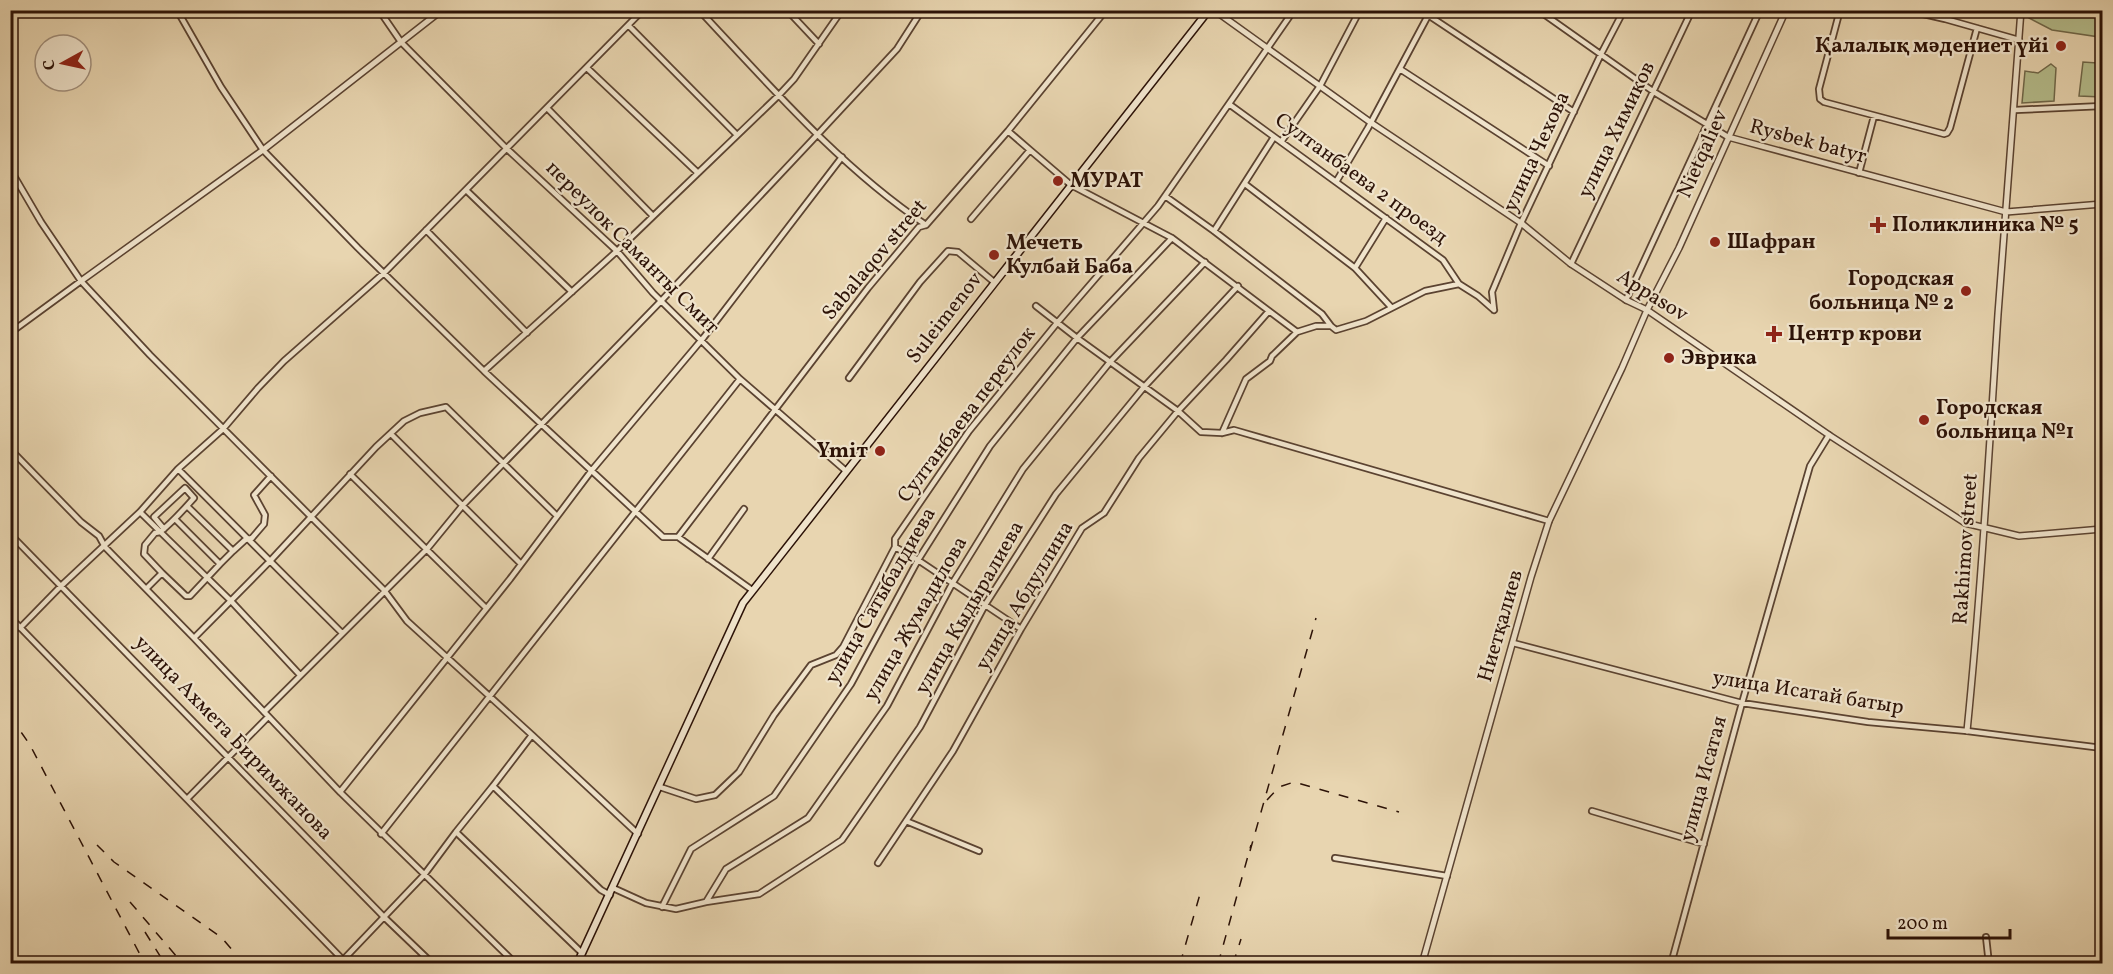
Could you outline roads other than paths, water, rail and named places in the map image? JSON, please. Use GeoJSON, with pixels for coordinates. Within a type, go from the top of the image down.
{"type":"FeatureCollection","features":[{"type":"Feature","properties":{"kind":"main road","name":"Suleimenov"},"geometry":{"type":"LineString","coordinates":[[578,963],[660,787],[735,617],[752,590],[1211,10]]}},
{"type":"Feature","properties":{"kind":"street"},"geometry":{"type":"LineString","coordinates":[[177,10],[221,87],[263,150],[384,273],[484,371],[663,537],[678,537],[752,590]]}},
{"type":"Feature","properties":{"kind":"street","name":"переулок Саманты Смит"},"geometry":{"type":"LineString","coordinates":[[379,10],[401,42],[506,148],[617,251],[662,301],[740,379],[846,471]]}},
{"type":"Feature","properties":{"kind":"street"},"geometry":{"type":"LineString","coordinates":[[10,333],[263,150],[442,10]]}},
{"type":"Feature","properties":{"kind":"street"},"geometry":{"type":"LineString","coordinates":[[20,628],[140,512],[178,469],[223,429],[284,361],[384,273],[643,10]]}},
{"type":"Feature","properties":{"kind":"street"},"geometry":{"type":"LineString","coordinates":[[699,10],[779,95],[842,157],[926,225]]}},
{"type":"Feature","properties":{"kind":"street"},"geometry":{"type":"LineString","coordinates":[[787,10],[819,44]]}},
{"type":"Feature","properties":{"kind":"street"},"geometry":{"type":"LineString","coordinates":[[484,371],[617,251],[779,95],[794,79],[842,10]]}},
{"type":"Feature","properties":{"kind":"street"},"geometry":{"type":"LineString","coordinates":[[188,798],[228,757],[300,675],[427,549],[463,506],[662,301],[818,134],[897,49],[922,10]]}},
{"type":"Feature","properties":{"kind":"street","name":"Sabalaqov street"},"geometry":{"type":"LineString","coordinates":[[678,537],[868,288],[919,227],[926,225],[1008,132],[1106,10]]}},
{"type":"Feature","properties":{"kind":"street","name":"Appasov"},"geometry":{"type":"LineString","coordinates":[[1211,10],[1521,223],[1571,264],[1626,300],[1647,310],[1829,435],[1965,523],[2019,536],[2103,529]]}},
{"type":"Feature","properties":{"kind":"street","name":"Султанбаева переулок"},"geometry":{"type":"LineString","coordinates":[[660,787],[696,799],[711,797],[723,788],[739,772],[774,715],[811,665],[836,655],[843,647],[895,548],[895,539],[969,431],[1057,323],[1145,222],[1294,10]]}},
{"type":"Feature","properties":{"kind":"street"},"geometry":{"type":"LineString","coordinates":[[1281,142],[1320,86],[1360,10]]}},
{"type":"Feature","properties":{"kind":"street","name":"Rysbek batyr"},"geometry":{"type":"LineString","coordinates":[[1538,10],[1654,92],[1728,137],[2006,212],[2103,204]]}},
{"type":"Feature","properties":{"kind":"street","name":"улица Чехова"},"geometry":{"type":"LineString","coordinates":[[1494,310],[1492,292],[1521,223],[1624,10]]}},
{"type":"Feature","properties":{"kind":"street","name":"улица Химиков"},"geometry":{"type":"LineString","coordinates":[[1571,264],[1692,10]]}},
{"type":"Feature","properties":{"kind":"street"},"geometry":{"type":"LineString","coordinates":[[1626,300],[1760,10]]}},
{"type":"Feature","properties":{"kind":"street","name":"Nietqaliev"},"geometry":{"type":"LineString","coordinates":[[1647,310],[1679,248],[1786,10]]}},
{"type":"Feature","properties":{"kind":"street"},"geometry":{"type":"LineString","coordinates":[[1840,10],[1819,89],[1820,99],[1874,116],[1947,134],[1977,28]]}},
{"type":"Feature","properties":{"kind":"street","name":"Rakhimov street"},"geometry":{"type":"LineString","coordinates":[[1967,731],[1985,529],[1986,484],[2021,10]]}},
{"type":"Feature","properties":{"kind":"street"},"geometry":{"type":"LineString","coordinates":[[1909,11],[2019,40]]}},
{"type":"Feature","properties":{"kind":"street"},"geometry":{"type":"LineString","coordinates":[[1336,182],[1430,13],[1574,112]]}},
{"type":"Feature","properties":{"kind":"street"},"geometry":{"type":"LineString","coordinates":[[628,26],[737,135]]}},
{"type":"Feature","properties":{"kind":"street"},"geometry":{"type":"LineString","coordinates":[[587,68],[698,173]]}},
{"type":"Feature","properties":{"kind":"street"},"geometry":{"type":"LineString","coordinates":[[1400,69],[1550,166]]}},
{"type":"Feature","properties":{"kind":"street","name":"Султанбаева 2 проезд"},"geometry":{"type":"LineString","coordinates":[[1229,104],[1443,260],[1459,284],[1494,310]]}},
{"type":"Feature","properties":{"kind":"street"},"geometry":{"type":"LineString","coordinates":[[2014,110],[2103,106]]}},
{"type":"Feature","properties":{"kind":"street"},"geometry":{"type":"LineString","coordinates":[[547,108],[653,216]]}},
{"type":"Feature","properties":{"kind":"street"},"geometry":{"type":"LineString","coordinates":[[1859,173],[1874,116]]}},
{"type":"Feature","properties":{"kind":"street"},"geometry":{"type":"LineString","coordinates":[[1008,132],[1071,185],[1173,238],[1297,332]]}},
{"type":"Feature","properties":{"kind":"street"},"geometry":{"type":"LineString","coordinates":[[1214,231],[1274,136]]}},
{"type":"Feature","properties":{"kind":"street"},"geometry":{"type":"LineString","coordinates":[[970,219],[1030,150]]}},
{"type":"Feature","properties":{"kind":"street"},"geometry":{"type":"LineString","coordinates":[[340,792],[521,564],[591,470],[702,339],[842,157]]}},
{"type":"Feature","properties":{"kind":"street"},"geometry":{"type":"LineString","coordinates":[[10,169],[41,222],[81,281],[223,429],[384,590],[407,621],[638,834]]}},
{"type":"Feature","properties":{"kind":"street"},"geometry":{"type":"LineString","coordinates":[[1245,184],[1355,268],[1391,307]]}},
{"type":"Feature","properties":{"kind":"street"},"geometry":{"type":"LineString","coordinates":[[466,190],[572,292]]}},
{"type":"Feature","properties":{"kind":"street"},"geometry":{"type":"LineString","coordinates":[[1165,196],[1322,314],[1330,326],[1336,330],[1366,321],[1425,291],[1459,284]]}},
{"type":"Feature","properties":{"kind":"street"},"geometry":{"type":"LineString","coordinates":[[1355,268],[1386,218]]}},
{"type":"Feature","properties":{"kind":"street"},"geometry":{"type":"LineString","coordinates":[[426,230],[527,333]]}},
{"type":"Feature","properties":{"kind":"street","name":"улица Сатыбалдиева"},"geometry":{"type":"LineString","coordinates":[[662,907],[691,849],[774,796],[851,684],[918,560],[990,446],[1077,339],[1173,238]]}},
{"type":"Feature","properties":{"kind":"street"},"geometry":{"type":"LineString","coordinates":[[849,378],[920,282],[948,251],[958,252],[994,282]]}},
{"type":"Feature","properties":{"kind":"street","name":"улица Жумадилова"},"geometry":{"type":"LineString","coordinates":[[706,902],[726,869],[808,818],[887,706],[952,584],[1023,470],[1110,362],[1205,262]]}},
{"type":"Feature","properties":{"kind":"street","name":"улица Кыдыралиева"},"geometry":{"type":"LineString","coordinates":[[706,902],[759,894],[842,840],[920,727],[985,605],[1056,494],[1144,387],[1238,286]]}},
{"type":"Feature","properties":{"kind":"street"},"geometry":{"type":"LineString","coordinates":[[1478,296],[1492,292]]}},
{"type":"Feature","properties":{"kind":"street"},"geometry":{"type":"LineString","coordinates":[[1036,306],[1077,339],[1178,411],[1201,432],[1222,433],[1234,430],[1549,521]]}},
{"type":"Feature","properties":{"kind":"street","name":"Ниетқалиев"},"geometry":{"type":"LineString","coordinates":[[1422,963],[1531,577],[1549,521],[1647,310]]}},
{"type":"Feature","properties":{"kind":"street","name":"улица Абдуллина"},"geometry":{"type":"LineString","coordinates":[[878,862],[954,751],[1021,629],[1082,528],[1104,513],[1139,458],[1178,411],[1269,311]]}},
{"type":"Feature","properties":{"kind":"street"},"geometry":{"type":"LineString","coordinates":[[1222,433],[1246,379],[1270,361],[1272,356],[1297,332],[1316,326],[1330,326]]}},
{"type":"Feature","properties":{"kind":"street"},"geometry":{"type":"LineString","coordinates":[[381,834],[740,379]]}},
{"type":"Feature","properties":{"kind":"street"},"geometry":{"type":"LineString","coordinates":[[194,638],[271,560],[350,474],[404,421],[420,413],[446,408],[557,516]]}},
{"type":"Feature","properties":{"kind":"street"},"geometry":{"type":"LineString","coordinates":[[391,434],[521,564]]}},
{"type":"Feature","properties":{"kind":"street","name":"улица Исатая"},"geometry":{"type":"LineString","coordinates":[[1671,963],[1810,466],[1829,435]]}},
{"type":"Feature","properties":{"kind":"street"},"geometry":{"type":"LineString","coordinates":[[10,449],[81,522],[99,536],[105,547],[381,834],[516,963]]}},
{"type":"Feature","properties":{"kind":"street"},"geometry":{"type":"LineString","coordinates":[[178,469],[342,633]]}},
{"type":"Feature","properties":{"kind":"street"},"geometry":{"type":"LineString","coordinates":[[350,474],[486,608]]}},
{"type":"Feature","properties":{"kind":"street"},"geometry":{"type":"LineString","coordinates":[[200,491],[175,519],[161,531],[155,533],[145,545],[144,554],[186,596],[194,594],[233,551],[264,524],[265,515],[261,506],[254,499],[254,495],[271,476]]}},
{"type":"Feature","properties":{"kind":"street"},"geometry":{"type":"LineString","coordinates":[[161,531],[154,517],[182,488],[194,498]]}},
{"type":"Feature","properties":{"kind":"street"},"geometry":{"type":"LineString","coordinates":[[187,506],[233,551]]}},
{"type":"Feature","properties":{"kind":"street"},"geometry":{"type":"LineString","coordinates":[[708,559],[744,509]]}},
{"type":"Feature","properties":{"kind":"street"},"geometry":{"type":"LineString","coordinates":[[140,512],[231,601],[300,675]]}},
{"type":"Feature","properties":{"kind":"street"},"geometry":{"type":"LineString","coordinates":[[175,519],[220,564]]}},
{"type":"Feature","properties":{"kind":"street","name":"улица Ахмета Биримжанова"},"geometry":{"type":"LineString","coordinates":[[10,534],[386,918],[433,963]]}},
{"type":"Feature","properties":{"kind":"street"},"geometry":{"type":"LineString","coordinates":[[895,548],[918,560],[1021,629]]}},
{"type":"Feature","properties":{"kind":"street"},"geometry":{"type":"LineString","coordinates":[[146,589],[162,573]]}},
{"type":"Feature","properties":{"kind":"street"},"geometry":{"type":"LineString","coordinates":[[10,617],[345,962],[424,875],[532,735]]}},
{"type":"Feature","properties":{"kind":"street","name":"улица Исатай батыр"},"geometry":{"type":"LineString","coordinates":[[1513,643],[1742,703],[1868,722],[1967,731],[2103,748]]}},
{"type":"Feature","properties":{"kind":"street"},"geometry":{"type":"LineString","coordinates":[[493,786],[601,890],[676,909],[706,902]]}},
{"type":"Feature","properties":{"kind":"street"},"geometry":{"type":"LineString","coordinates":[[1592,812],[1704,844]]}},
{"type":"Feature","properties":{"kind":"street"},"geometry":{"type":"LineString","coordinates":[[906,821],[979,851]]}},
{"type":"Feature","properties":{"kind":"street"},"geometry":{"type":"LineString","coordinates":[[456,832],[582,953]]}},
{"type":"Feature","properties":{"kind":"street"},"geometry":{"type":"LineString","coordinates":[[1335,858],[1447,876]]}},
{"type":"Feature","properties":{"kind":"street"},"geometry":{"type":"LineString","coordinates":[[1986,938],[1989,963]]}},
{"type":"Feature","properties":{"kind":"railway"},"geometry":{"type":"LineString","coordinates":[[1250,851],[1316,618]]}},
{"type":"Feature","properties":{"kind":"railway"},"geometry":{"type":"LineString","coordinates":[[10,716],[30,745],[145,964]]}},
{"type":"Feature","properties":{"kind":"railway"},"geometry":{"type":"LineString","coordinates":[[1267,800],[1279,787],[1294,782],[1399,812]]}},
{"type":"Feature","properties":{"kind":"railway"},"geometry":{"type":"LineString","coordinates":[[97,845],[114,862],[222,938],[244,964]]}},
{"type":"Feature","properties":{"kind":"railway"},"geometry":{"type":"LineString","coordinates":[[1218,964],[1251,845]]}},
{"type":"Feature","properties":{"kind":"railway"},"geometry":{"type":"LineString","coordinates":[[1180,964],[1202,887]]}},
{"type":"Feature","properties":{"kind":"railway"},"geometry":{"type":"LineString","coordinates":[[130,902],[183,964]]}},
{"type":"Feature","properties":{"kind":"railway"},"geometry":{"type":"LineString","coordinates":[[145,932],[165,964]]}},
{"type":"Feature","properties":{"kind":"railway"},"geometry":{"type":"LineString","coordinates":[[1233,964],[1241,939]]}},
{"type":"Feature","properties":{"kind":"place","name":"Қалалық мәдениет үйі"},"geometry":{"type":"Point","coordinates":[2061,46]}},
{"type":"Feature","properties":{"kind":"place","name":"МУРАТ"},"geometry":{"type":"Point","coordinates":[1058,181]}},
{"type":"Feature","properties":{"kind":"place","name":"Поликлиника № 5"},"geometry":{"type":"Point","coordinates":[1878,225]}},
{"type":"Feature","properties":{"kind":"place","name":"Шафран"},"geometry":{"type":"Point","coordinates":[1715,242]}},
{"type":"Feature","properties":{"kind":"place","name":"Мечеть Кулбай Баба"},"geometry":{"type":"Point","coordinates":[994,255]}},
{"type":"Feature","properties":{"kind":"place","name":"Городская больница № 2"},"geometry":{"type":"Point","coordinates":[1966,291]}},
{"type":"Feature","properties":{"kind":"place","name":"Центр крови"},"geometry":{"type":"Point","coordinates":[1774,334]}},
{"type":"Feature","properties":{"kind":"place","name":"Эврика"},"geometry":{"type":"Point","coordinates":[1669,358]}},
{"type":"Feature","properties":{"kind":"place","name":"Городская больница №1"},"geometry":{"type":"Point","coordinates":[1924,420]}},
{"type":"Feature","properties":{"kind":"place","name":"Ymiт"},"geometry":{"type":"Point","coordinates":[880,451]}}]}
